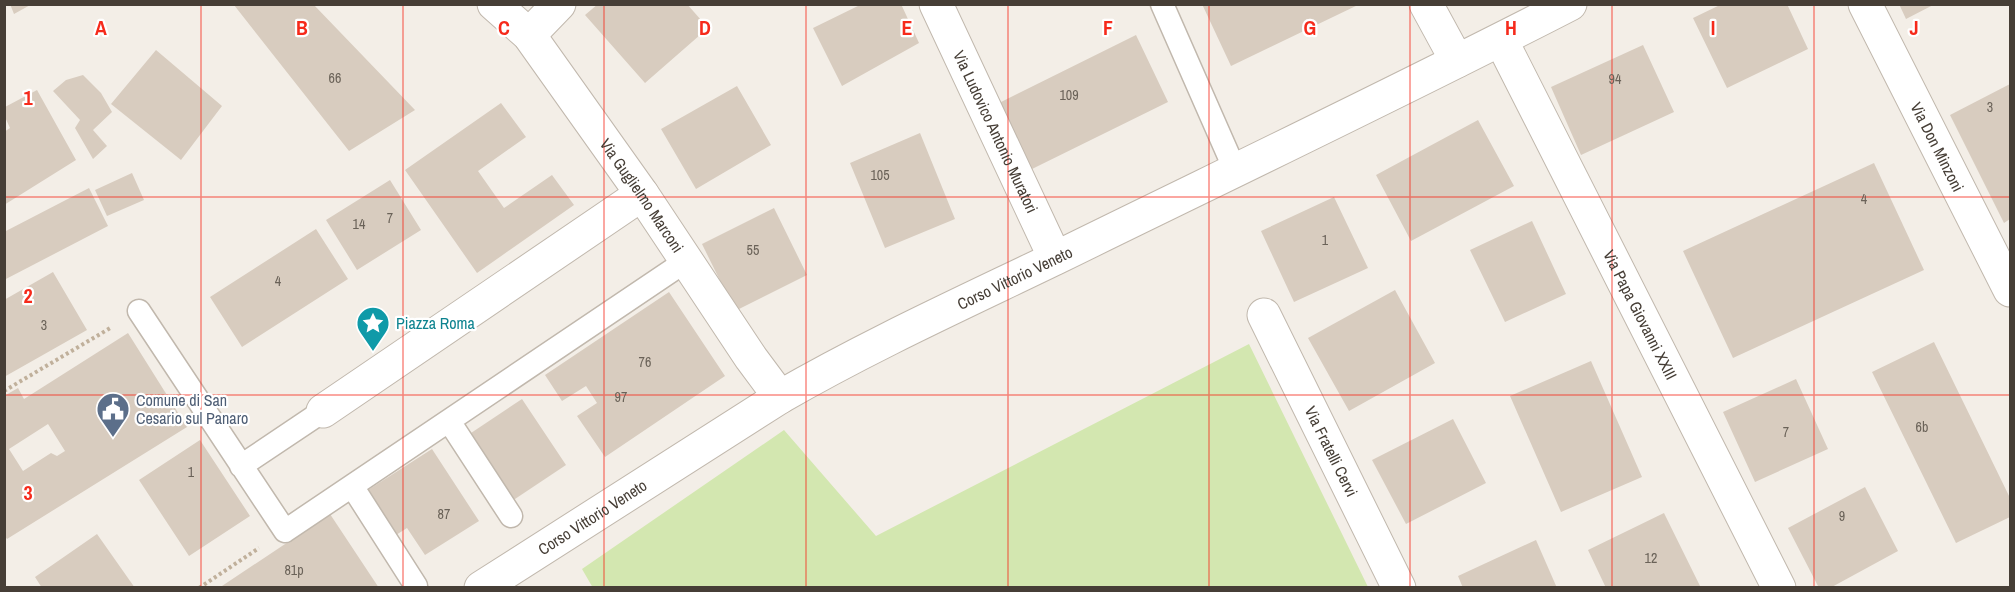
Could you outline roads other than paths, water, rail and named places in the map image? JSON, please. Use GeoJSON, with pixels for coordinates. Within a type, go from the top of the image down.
{"type":"FeatureCollection","features":[{"type":"Feature","properties":{"kind":"street","name":"Via Guglielmo Marconi"},"geometry":{"type":"LineString","coordinates":[[494,4],[529,35],[642,194],[780,397]]}},
{"type":"Feature","properties":{"kind":"street"},"geometry":{"type":"LineString","coordinates":[[529,35],[559,4]]}},
{"type":"Feature","properties":{"kind":"street","name":"Via Ludovico Antonio Muratori"},"geometry":{"type":"LineString","coordinates":[[936,4],[1055,258]]}},
{"type":"Feature","properties":{"kind":"street"},"geometry":{"type":"LineString","coordinates":[[1426,4],[1457,61]]}},
{"type":"Feature","properties":{"kind":"street","name":"Corso Vittorio Veneto"},"geometry":{"type":"LineString","coordinates":[[481,588],[818,375],[930,317],[1235,170],[1570,4]]}},
{"type":"Feature","properties":{"kind":"street","name":"Via Don Minzoni"},"geometry":{"type":"LineString","coordinates":[[1865,4],[2010,290]]}},
{"type":"Feature","properties":{"kind":"street","name":"Via Papa Giovanni XXIII"},"geometry":{"type":"LineString","coordinates":[[1500,40],[1779,588]]}},
{"type":"Feature","properties":{"kind":"street"},"geometry":{"type":"LineString","coordinates":[[323,411],[642,194]]}},
{"type":"Feature","properties":{"kind":"street","name":"Via Fratelli Cervi"},"geometry":{"type":"LineString","coordinates":[[1264,315],[1399,588]]}},
{"type":"Feature","properties":{"kind":"lane"},"geometry":{"type":"LineString","coordinates":[[1162,4],[1235,170]]}},
{"type":"Feature","properties":{"kind":"lane"},"geometry":{"type":"LineString","coordinates":[[139,311],[285,531],[686,261]]}},
{"type":"Feature","properties":{"kind":"lane"},"geometry":{"type":"LineString","coordinates":[[241,466],[323,411]]}},
{"type":"Feature","properties":{"kind":"lane"},"geometry":{"type":"LineString","coordinates":[[449,421],[511,516]]}},
{"type":"Feature","properties":{"kind":"lane"},"geometry":{"type":"LineString","coordinates":[[352,486],[416,586]]}},
{"type":"Feature","properties":{"kind":"place","name":"Piazza Roma"},"geometry":{"type":"Point","coordinates":[373,352]}},
{"type":"Feature","properties":{"kind":"place","name":"Comune di San Cesario sul Panaro"},"geometry":{"type":"Point","coordinates":[113,438]}}]}
